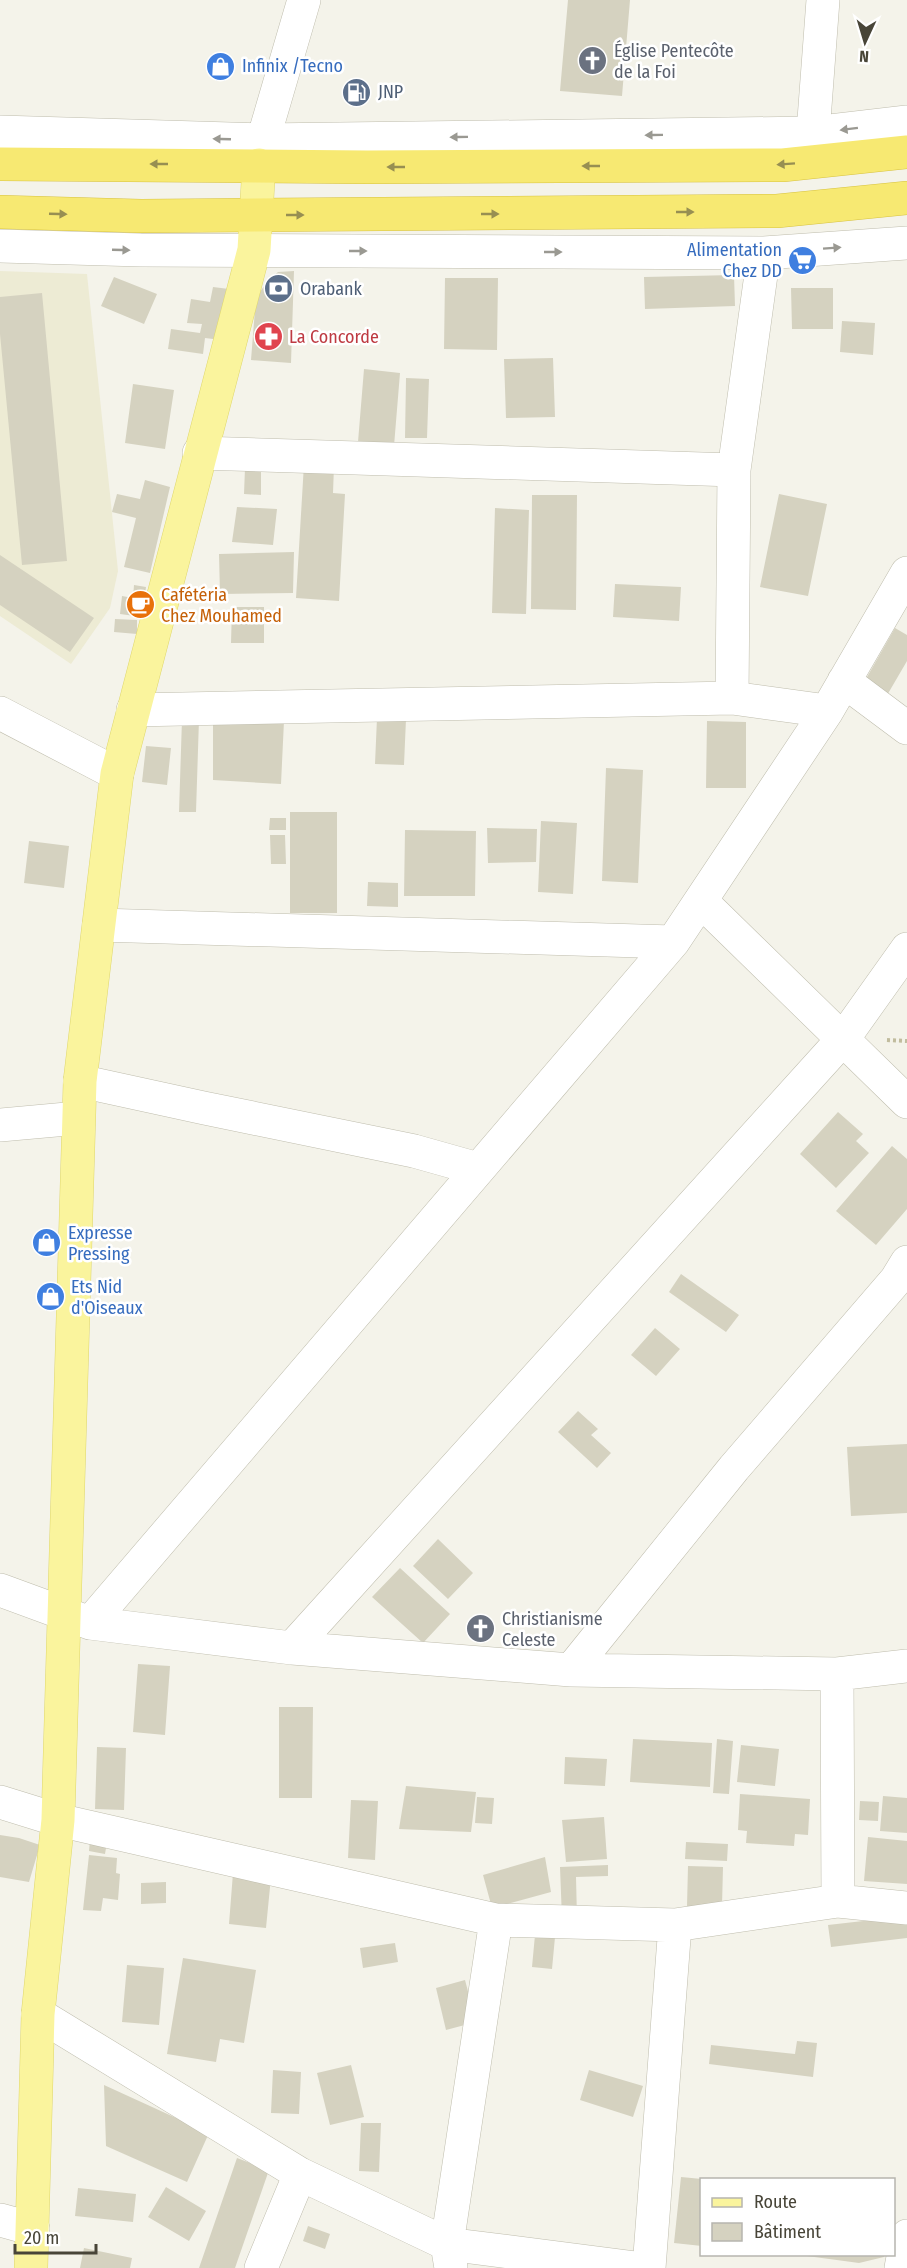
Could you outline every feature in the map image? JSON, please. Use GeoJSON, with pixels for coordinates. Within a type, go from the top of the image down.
{"type":"FeatureCollection","features":[{"type":"Feature","properties":{"kind":"highway"},"geometry":{"type":"LineString","coordinates":[[0,164],[261,152],[367,167],[783,165],[907,152]]}},
{"type":"Feature","properties":{"kind":"highway"},"geometry":{"type":"LineString","coordinates":[[0,212],[256,216],[777,211],[907,198]]}},
{"type":"Feature","properties":{"kind":"main road"},"geometry":{"type":"LineString","coordinates":[[32,2268],[38,2013],[77,1618],[80,1080],[117,774],[199,453],[254,250],[261,152]]}},
{"type":"Feature","properties":{"kind":"street"},"geometry":{"type":"LineString","coordinates":[[261,152],[304,0]]}},
{"type":"Feature","properties":{"kind":"street"},"geometry":{"type":"LineString","coordinates":[[813,133],[823,0]]}},
{"type":"Feature","properties":{"kind":"street"},"geometry":{"type":"LineString","coordinates":[[0,132],[261,152],[813,133],[907,122]]}},
{"type":"Feature","properties":{"kind":"street"},"geometry":{"type":"LineString","coordinates":[[0,246],[141,250],[764,253],[907,243]]}},
{"type":"Feature","properties":{"kind":"street"},"geometry":{"type":"LineString","coordinates":[[732,698],[734,470],[764,253]]}},
{"type":"Feature","properties":{"kind":"street"},"geometry":{"type":"LineString","coordinates":[[199,453],[734,470]]}},
{"type":"Feature","properties":{"kind":"street"},"geometry":{"type":"LineString","coordinates":[[77,1618],[478,1169],[673,942],[826,711],[907,573]]}},
{"type":"Feature","properties":{"kind":"street"},"geometry":{"type":"LineString","coordinates":[[844,681],[907,728]]}},
{"type":"Feature","properties":{"kind":"street"},"geometry":{"type":"LineString","coordinates":[[133,710],[732,698],[826,711]]}},
{"type":"Feature","properties":{"kind":"street"},"geometry":{"type":"LineString","coordinates":[[1,715],[117,774]]}},
{"type":"Feature","properties":{"kind":"street"},"geometry":{"type":"LineString","coordinates":[[701,901],[907,1102]]}},
{"type":"Feature","properties":{"kind":"street"},"geometry":{"type":"LineString","coordinates":[[99,925],[673,942]]}},
{"type":"Feature","properties":{"kind":"street"},"geometry":{"type":"LineString","coordinates":[[292,1648],[843,1039],[907,949]]}},
{"type":"Feature","properties":{"kind":"street"},"geometry":{"type":"LineString","coordinates":[[80,1080],[414,1151],[478,1169]]}},
{"type":"Feature","properties":{"kind":"street"},"geometry":{"type":"LineString","coordinates":[[0,1125],[78,1118]]}},
{"type":"Feature","properties":{"kind":"street"},"geometry":{"type":"LineString","coordinates":[[571,1670],[734,1468],[903,1276]]}},
{"type":"Feature","properties":{"kind":"street"},"geometry":{"type":"LineString","coordinates":[[0,1590],[77,1618],[292,1648],[571,1670],[837,1674],[907,1666]]}},
{"type":"Feature","properties":{"kind":"street"},"geometry":{"type":"LineString","coordinates":[[837,1674],[838,1901]]}},
{"type":"Feature","properties":{"kind":"street"},"geometry":{"type":"LineString","coordinates":[[0,1802],[58,1820],[496,1920],[675,1925],[838,1901],[907,1908]]}},
{"type":"Feature","properties":{"kind":"street"},"geometry":{"type":"LineString","coordinates":[[449,2256],[496,1920]]}},
{"type":"Feature","properties":{"kind":"street"},"geometry":{"type":"LineString","coordinates":[[649,2268],[675,1925]]}},
{"type":"Feature","properties":{"kind":"street"},"geometry":{"type":"LineString","coordinates":[[38,2013],[300,2174],[449,2256],[636,2268]]}},
{"type":"Feature","properties":{"kind":"street"},"geometry":{"type":"LineString","coordinates":[[261,2268],[300,2174]]}},
{"type":"Feature","properties":{"kind":"street"},"geometry":{"type":"LineString","coordinates":[[0,2220],[33,2229]]}},
{"type":"Feature","properties":{"kind":"street"},"geometry":{"type":"LineString","coordinates":[[901,2268],[907,2236]]}},
{"type":"Feature","properties":{"kind":"shaded area"},"geometry":{"type":"Polygon","coordinates":[[[0,271],[87,274],[118,571],[110,608],[71,664],[0,616],[0,271]]]}},
{"type":"Feature","properties":{"kind":"building"},"geometry":{"type":"Polygon","coordinates":[[[568,0],[630,0],[622,96],[560,91],[568,0]]]}},
{"type":"Feature","properties":{"kind":"building"},"geometry":{"type":"Polygon","coordinates":[[[294,271],[291,363],[251,360],[256,297],[278,272],[294,271]]]}},
{"type":"Feature","properties":{"kind":"building"},"geometry":{"type":"Polygon","coordinates":[[[734,275],[735,306],[645,309],[644,277],[734,275]]]}},
{"type":"Feature","properties":{"kind":"building"},"geometry":{"type":"Polygon","coordinates":[[[114,277],[157,294],[144,324],[101,306],[114,277]]]}},
{"type":"Feature","properties":{"kind":"building"},"geometry":{"type":"Polygon","coordinates":[[[445,278],[498,278],[497,350],[444,349],[445,278]]]}},
{"type":"Feature","properties":{"kind":"building"},"geometry":{"type":"Polygon","coordinates":[[[213,287],[229,289],[221,340],[205,338],[203,354],[168,349],[171,329],[200,333],[202,324],[187,323],[191,299],[210,302],[213,287]]]}},
{"type":"Feature","properties":{"kind":"building"},"geometry":{"type":"Polygon","coordinates":[[[791,288],[833,288],[833,329],[792,329],[791,288]]]}},
{"type":"Feature","properties":{"kind":"building"},"geometry":{"type":"Polygon","coordinates":[[[42,293],[67,561],[22,565],[0,334],[0,297],[42,293]]]}},
{"type":"Feature","properties":{"kind":"building"},"geometry":{"type":"Polygon","coordinates":[[[842,321],[875,323],[873,355],[840,352],[842,321]]]}},
{"type":"Feature","properties":{"kind":"building"},"geometry":{"type":"Polygon","coordinates":[[[553,358],[555,417],[506,418],[504,359],[553,358]]]}},
{"type":"Feature","properties":{"kind":"building"},"geometry":{"type":"Polygon","coordinates":[[[364,369],[400,373],[394,446],[358,442],[364,369]]]}},
{"type":"Feature","properties":{"kind":"building"},"geometry":{"type":"Polygon","coordinates":[[[406,378],[429,379],[427,438],[405,438],[406,378]]]}},
{"type":"Feature","properties":{"kind":"building"},"geometry":{"type":"Polygon","coordinates":[[[133,384],[174,390],[165,449],[125,443],[133,384]]]}},
{"type":"Feature","properties":{"kind":"building"},"geometry":{"type":"Polygon","coordinates":[[[304,464],[334,466],[333,493],[345,494],[339,601],[296,598],[304,464]]]}},
{"type":"Feature","properties":{"kind":"building"},"geometry":{"type":"Polygon","coordinates":[[[245,468],[261,469],[261,495],[244,494],[245,468]]]}},
{"type":"Feature","properties":{"kind":"building"},"geometry":{"type":"Polygon","coordinates":[[[145,480],[170,487],[150,573],[124,567],[136,518],[112,512],[117,494],[140,499],[145,480]]]}},
{"type":"Feature","properties":{"kind":"building"},"geometry":{"type":"Polygon","coordinates":[[[779,494],[827,504],[808,596],[760,587],[779,494]]]}},
{"type":"Feature","properties":{"kind":"building"},"geometry":{"type":"Polygon","coordinates":[[[532,495],[577,495],[576,610],[531,609],[532,495]]]}},
{"type":"Feature","properties":{"kind":"building"},"geometry":{"type":"Polygon","coordinates":[[[237,507],[277,509],[273,545],[232,542],[237,507]]]}},
{"type":"Feature","properties":{"kind":"building"},"geometry":{"type":"Polygon","coordinates":[[[495,508],[529,510],[526,614],[492,613],[495,508]]]}},
{"type":"Feature","properties":{"kind":"building"},"geometry":{"type":"Polygon","coordinates":[[[294,552],[293,593],[220,594],[219,554],[294,552]]]}},
{"type":"Feature","properties":{"kind":"building"},"geometry":{"type":"Polygon","coordinates":[[[0,555],[94,618],[70,652],[0,605],[0,555]]]}},
{"type":"Feature","properties":{"kind":"building"},"geometry":{"type":"Polygon","coordinates":[[[615,584],[681,587],[679,621],[613,617],[615,584]]]}},
{"type":"Feature","properties":{"kind":"building"},"geometry":{"type":"Polygon","coordinates":[[[134,585],[146,587],[142,617],[120,614],[122,596],[133,598],[134,585]]]}},
{"type":"Feature","properties":{"kind":"building"},"geometry":{"type":"Polygon","coordinates":[[[232,607],[264,607],[264,643],[231,643],[232,607]]]}},
{"type":"Feature","properties":{"kind":"building"},"geometry":{"type":"Polygon","coordinates":[[[115,619],[137,620],[137,634],[114,632],[115,619]]]}},
{"type":"Feature","properties":{"kind":"building"},"geometry":{"type":"Polygon","coordinates":[[[895,628],[907,635],[907,661],[886,697],[863,684],[895,628]]]}},
{"type":"Feature","properties":{"kind":"building"},"geometry":{"type":"Polygon","coordinates":[[[213,718],[284,721],[281,784],[213,780],[213,718]]]}},
{"type":"Feature","properties":{"kind":"building"},"geometry":{"type":"Polygon","coordinates":[[[377,718],[406,719],[404,765],[375,764],[377,718]]]}},
{"type":"Feature","properties":{"kind":"building"},"geometry":{"type":"Polygon","coordinates":[[[182,719],[199,719],[196,812],[179,812],[182,719]]]}},
{"type":"Feature","properties":{"kind":"building"},"geometry":{"type":"Polygon","coordinates":[[[707,721],[746,722],[746,788],[706,788],[707,721]]]}},
{"type":"Feature","properties":{"kind":"building"},"geometry":{"type":"Polygon","coordinates":[[[146,746],[171,748],[167,785],[142,782],[146,746]]]}},
{"type":"Feature","properties":{"kind":"building"},"geometry":{"type":"Polygon","coordinates":[[[606,768],[643,770],[638,883],[602,881],[606,768]]]}},
{"type":"Feature","properties":{"kind":"building"},"geometry":{"type":"Polygon","coordinates":[[[290,812],[337,812],[337,913],[290,913],[290,812]]]}},
{"type":"Feature","properties":{"kind":"building"},"geometry":{"type":"Polygon","coordinates":[[[270,818],[286,818],[286,830],[269,830],[270,818]]]}},
{"type":"Feature","properties":{"kind":"building"},"geometry":{"type":"Polygon","coordinates":[[[541,821],[577,823],[573,894],[538,892],[541,821]]]}},
{"type":"Feature","properties":{"kind":"building"},"geometry":{"type":"Polygon","coordinates":[[[487,828],[537,829],[536,862],[488,863],[487,828]]]}},
{"type":"Feature","properties":{"kind":"building"},"geometry":{"type":"Polygon","coordinates":[[[405,830],[476,831],[475,896],[404,896],[405,830]]]}},
{"type":"Feature","properties":{"kind":"building"},"geometry":{"type":"Polygon","coordinates":[[[270,835],[285,835],[286,864],[271,864],[270,835]]]}},
{"type":"Feature","properties":{"kind":"building"},"geometry":{"type":"Polygon","coordinates":[[[29,841],[69,846],[64,888],[24,883],[29,841]]]}},
{"type":"Feature","properties":{"kind":"building"},"geometry":{"type":"Polygon","coordinates":[[[368,882],[398,883],[398,907],[367,906],[368,882]]]}},
{"type":"Feature","properties":{"kind":"building"},"geometry":{"type":"Polygon","coordinates":[[[838,1112],[863,1134],[856,1141],[869,1153],[836,1188],[800,1154],[838,1112]]]}},
{"type":"Feature","properties":{"kind":"building"},"geometry":{"type":"Polygon","coordinates":[[[892,1146],[907,1159],[907,1209],[876,1245],[836,1211],[892,1146]]]}},
{"type":"Feature","properties":{"kind":"building"},"geometry":{"type":"Polygon","coordinates":[[[681,1274],[739,1315],[726,1332],[669,1292],[681,1274]]]}},
{"type":"Feature","properties":{"kind":"building"},"geometry":{"type":"Polygon","coordinates":[[[655,1328],[680,1349],[656,1376],[631,1355],[655,1328]]]}},
{"type":"Feature","properties":{"kind":"building"},"geometry":{"type":"Polygon","coordinates":[[[578,1411],[598,1429],[591,1435],[611,1453],[597,1468],[558,1432],[578,1411]]]}},
{"type":"Feature","properties":{"kind":"building"},"geometry":{"type":"Polygon","coordinates":[[[907,1444],[907,1513],[851,1516],[847,1447],[907,1444]]]}},
{"type":"Feature","properties":{"kind":"building"},"geometry":{"type":"Polygon","coordinates":[[[438,1539],[473,1573],[448,1599],[413,1566],[438,1539]]]}},
{"type":"Feature","properties":{"kind":"building"},"geometry":{"type":"Polygon","coordinates":[[[400,1568],[450,1614],[423,1643],[372,1597],[400,1568]]]}},
{"type":"Feature","properties":{"kind":"building"},"geometry":{"type":"Polygon","coordinates":[[[138,1664],[170,1666],[165,1735],[133,1732],[138,1664]]]}},
{"type":"Feature","properties":{"kind":"building"},"geometry":{"type":"Polygon","coordinates":[[[279,1707],[313,1707],[312,1798],[279,1798],[279,1707]]]}},
{"type":"Feature","properties":{"kind":"building"},"geometry":{"type":"Polygon","coordinates":[[[633,1739],[712,1743],[710,1787],[630,1782],[633,1739]]]}},
{"type":"Feature","properties":{"kind":"building"},"geometry":{"type":"Polygon","coordinates":[[[717,1739],[733,1741],[729,1794],[713,1793],[717,1739]]]}},
{"type":"Feature","properties":{"kind":"building"},"geometry":{"type":"Polygon","coordinates":[[[741,1745],[779,1749],[775,1786],[737,1782],[741,1745]]]}},
{"type":"Feature","properties":{"kind":"building"},"geometry":{"type":"Polygon","coordinates":[[[97,1747],[126,1748],[124,1810],[95,1809],[97,1747]]]}},
{"type":"Feature","properties":{"kind":"building"},"geometry":{"type":"Polygon","coordinates":[[[565,1757],[607,1759],[605,1786],[564,1784],[565,1757]]]}},
{"type":"Feature","properties":{"kind":"building"},"geometry":{"type":"Polygon","coordinates":[[[406,1786],[476,1792],[471,1832],[399,1829],[406,1786]]]}},
{"type":"Feature","properties":{"kind":"building"},"geometry":{"type":"Polygon","coordinates":[[[740,1794],[810,1799],[808,1835],[795,1834],[794,1846],[746,1843],[747,1831],[738,1830],[740,1794]]]}},
{"type":"Feature","properties":{"kind":"building"},"geometry":{"type":"Polygon","coordinates":[[[883,1796],[907,1798],[907,1833],[880,1831],[883,1796]]]}},
{"type":"Feature","properties":{"kind":"building"},"geometry":{"type":"Polygon","coordinates":[[[477,1797],[494,1798],[492,1824],[475,1823],[477,1797]]]}},
{"type":"Feature","properties":{"kind":"building"},"geometry":{"type":"Polygon","coordinates":[[[351,1800],[378,1801],[375,1860],[348,1858],[351,1800]]]}},
{"type":"Feature","properties":{"kind":"building"},"geometry":{"type":"Polygon","coordinates":[[[860,1801],[879,1802],[878,1821],[859,1820],[860,1801]]]}},
{"type":"Feature","properties":{"kind":"building"},"geometry":{"type":"Polygon","coordinates":[[[604,1817],[607,1859],[566,1862],[562,1820],[604,1817]]]}},
{"type":"Feature","properties":{"kind":"building"},"geometry":{"type":"Polygon","coordinates":[[[0,1835],[40,1845],[29,1882],[0,1877],[0,1835]]]}},
{"type":"Feature","properties":{"kind":"building"},"geometry":{"type":"Polygon","coordinates":[[[868,1837],[907,1841],[907,1884],[864,1881],[868,1837]]]}},
{"type":"Feature","properties":{"kind":"building"},"geometry":{"type":"Polygon","coordinates":[[[90,1840],[107,1842],[105,1854],[89,1851],[90,1840]]]}},
{"type":"Feature","properties":{"kind":"building"},"geometry":{"type":"Polygon","coordinates":[[[686,1842],[728,1844],[727,1861],[685,1859],[686,1842]]]}},
{"type":"Feature","properties":{"kind":"building"},"geometry":{"type":"Polygon","coordinates":[[[89,1855],[117,1858],[116,1873],[120,1874],[118,1900],[103,1898],[101,1911],[83,1910],[89,1855]]]}},
{"type":"Feature","properties":{"kind":"building"},"geometry":{"type":"Polygon","coordinates":[[[545,1857],[551,1892],[492,1908],[483,1875],[545,1857]]]}},
{"type":"Feature","properties":{"kind":"building"},"geometry":{"type":"Polygon","coordinates":[[[608,1865],[608,1876],[576,1877],[577,1918],[562,1919],[560,1867],[608,1865]]]}},
{"type":"Feature","properties":{"kind":"building"},"geometry":{"type":"Polygon","coordinates":[[[688,1866],[723,1867],[722,1906],[687,1906],[688,1866]]]}},
{"type":"Feature","properties":{"kind":"building"},"geometry":{"type":"Polygon","coordinates":[[[233,1873],[271,1877],[266,1928],[229,1924],[233,1873]]]}},
{"type":"Feature","properties":{"kind":"building"},"geometry":{"type":"Polygon","coordinates":[[[166,1882],[166,1903],[141,1904],[141,1883],[166,1882]]]}},
{"type":"Feature","properties":{"kind":"building"},"geometry":{"type":"Polygon","coordinates":[[[907,1916],[907,1938],[831,1947],[828,1925],[907,1916]]]}},
{"type":"Feature","properties":{"kind":"building"},"geometry":{"type":"Polygon","coordinates":[[[535,1935],[555,1937],[552,1969],[532,1967],[535,1935]]]}},
{"type":"Feature","properties":{"kind":"building"},"geometry":{"type":"Polygon","coordinates":[[[395,1943],[398,1962],[363,1968],[360,1948],[395,1943]]]}},
{"type":"Feature","properties":{"kind":"building"},"geometry":{"type":"Polygon","coordinates":[[[183,1958],[256,1970],[244,2043],[220,2039],[216,2062],[167,2054],[183,1958]]]}},
{"type":"Feature","properties":{"kind":"building"},"geometry":{"type":"Polygon","coordinates":[[[127,1965],[164,1968],[159,2025],[122,2022],[127,1965]]]}},
{"type":"Feature","properties":{"kind":"building"},"geometry":{"type":"Polygon","coordinates":[[[465,1980],[476,2022],[446,2030],[436,1988],[465,1980]]]}},
{"type":"Feature","properties":{"kind":"building"},"geometry":{"type":"Polygon","coordinates":[[[797,2041],[817,2043],[813,2077],[709,2064],[711,2045],[795,2054],[797,2041]]]}},
{"type":"Feature","properties":{"kind":"building"},"geometry":{"type":"Polygon","coordinates":[[[351,2065],[364,2117],[330,2125],[317,2073],[351,2065]]]}},
{"type":"Feature","properties":{"kind":"building"},"geometry":{"type":"Polygon","coordinates":[[[273,2070],[301,2072],[299,2114],[271,2113],[273,2070]]]}},
{"type":"Feature","properties":{"kind":"building"},"geometry":{"type":"Polygon","coordinates":[[[589,2070],[643,2086],[633,2117],[580,2100],[589,2070]]]}},
{"type":"Feature","properties":{"kind":"building"},"geometry":{"type":"Polygon","coordinates":[[[104,2085],[209,2133],[187,2182],[106,2146],[104,2085]]]}},
{"type":"Feature","properties":{"kind":"building"},"geometry":{"type":"Polygon","coordinates":[[[361,2123],[381,2123],[379,2172],[359,2171],[361,2123]]]}},
{"type":"Feature","properties":{"kind":"building"},"geometry":{"type":"Polygon","coordinates":[[[237,2158],[269,2170],[235,2268],[199,2268],[237,2158]]]}},
{"type":"Feature","properties":{"kind":"building"},"geometry":{"type":"Polygon","coordinates":[[[681,2177],[700,2179],[700,2246],[674,2243],[681,2177]]]}},
{"type":"Feature","properties":{"kind":"building"},"geometry":{"type":"Polygon","coordinates":[[[166,2187],[206,2211],[189,2241],[148,2217],[166,2187]]]}},
{"type":"Feature","properties":{"kind":"building"},"geometry":{"type":"Polygon","coordinates":[[[78,2188],[136,2194],[133,2222],[75,2216],[78,2188]]]}},
{"type":"Feature","properties":{"kind":"building"},"geometry":{"type":"Polygon","coordinates":[[[308,2226],[330,2234],[325,2249],[303,2241],[308,2226]]]}},
{"type":"Feature","properties":{"kind":"building"},"geometry":{"type":"Polygon","coordinates":[[[84,2248],[132,2258],[130,2268],[80,2268],[84,2248]]]}},
{"type":"Feature","properties":{"kind":"building"},"geometry":{"type":"Polygon","coordinates":[[[807,2256],[884,2256],[859,2263],[807,2256]]]}},
{"type":"Feature","properties":{"kind":"place","name":"Église Pentecôte de la Foi"},"geometry":{"type":"Point","coordinates":[593,61]}},
{"type":"Feature","properties":{"kind":"place","name":"Infinix /Tecno"},"geometry":{"type":"Point","coordinates":[221,66]}},
{"type":"Feature","properties":{"kind":"place","name":"JNP"},"geometry":{"type":"Point","coordinates":[357,92]}},
{"type":"Feature","properties":{"kind":"place","name":"Alimentation Chez DD"},"geometry":{"type":"Point","coordinates":[803,260]}},
{"type":"Feature","properties":{"kind":"place","name":"Orabank"},"geometry":{"type":"Point","coordinates":[279,289]}},
{"type":"Feature","properties":{"kind":"place","name":"La Concorde"},"geometry":{"type":"Point","coordinates":[268,337]}},
{"type":"Feature","properties":{"kind":"place","name":"Cafétéria Chez Mouhamed"},"geometry":{"type":"Point","coordinates":[140,605]}},
{"type":"Feature","properties":{"kind":"place","name":"Expresse Pressing"},"geometry":{"type":"Point","coordinates":[47,1243]}},
{"type":"Feature","properties":{"kind":"place","name":"Ets Nid d'Oiseaux"},"geometry":{"type":"Point","coordinates":[50,1297]}},
{"type":"Feature","properties":{"kind":"place","name":"Christianisme Celeste"},"geometry":{"type":"Point","coordinates":[481,1629]}}]}
